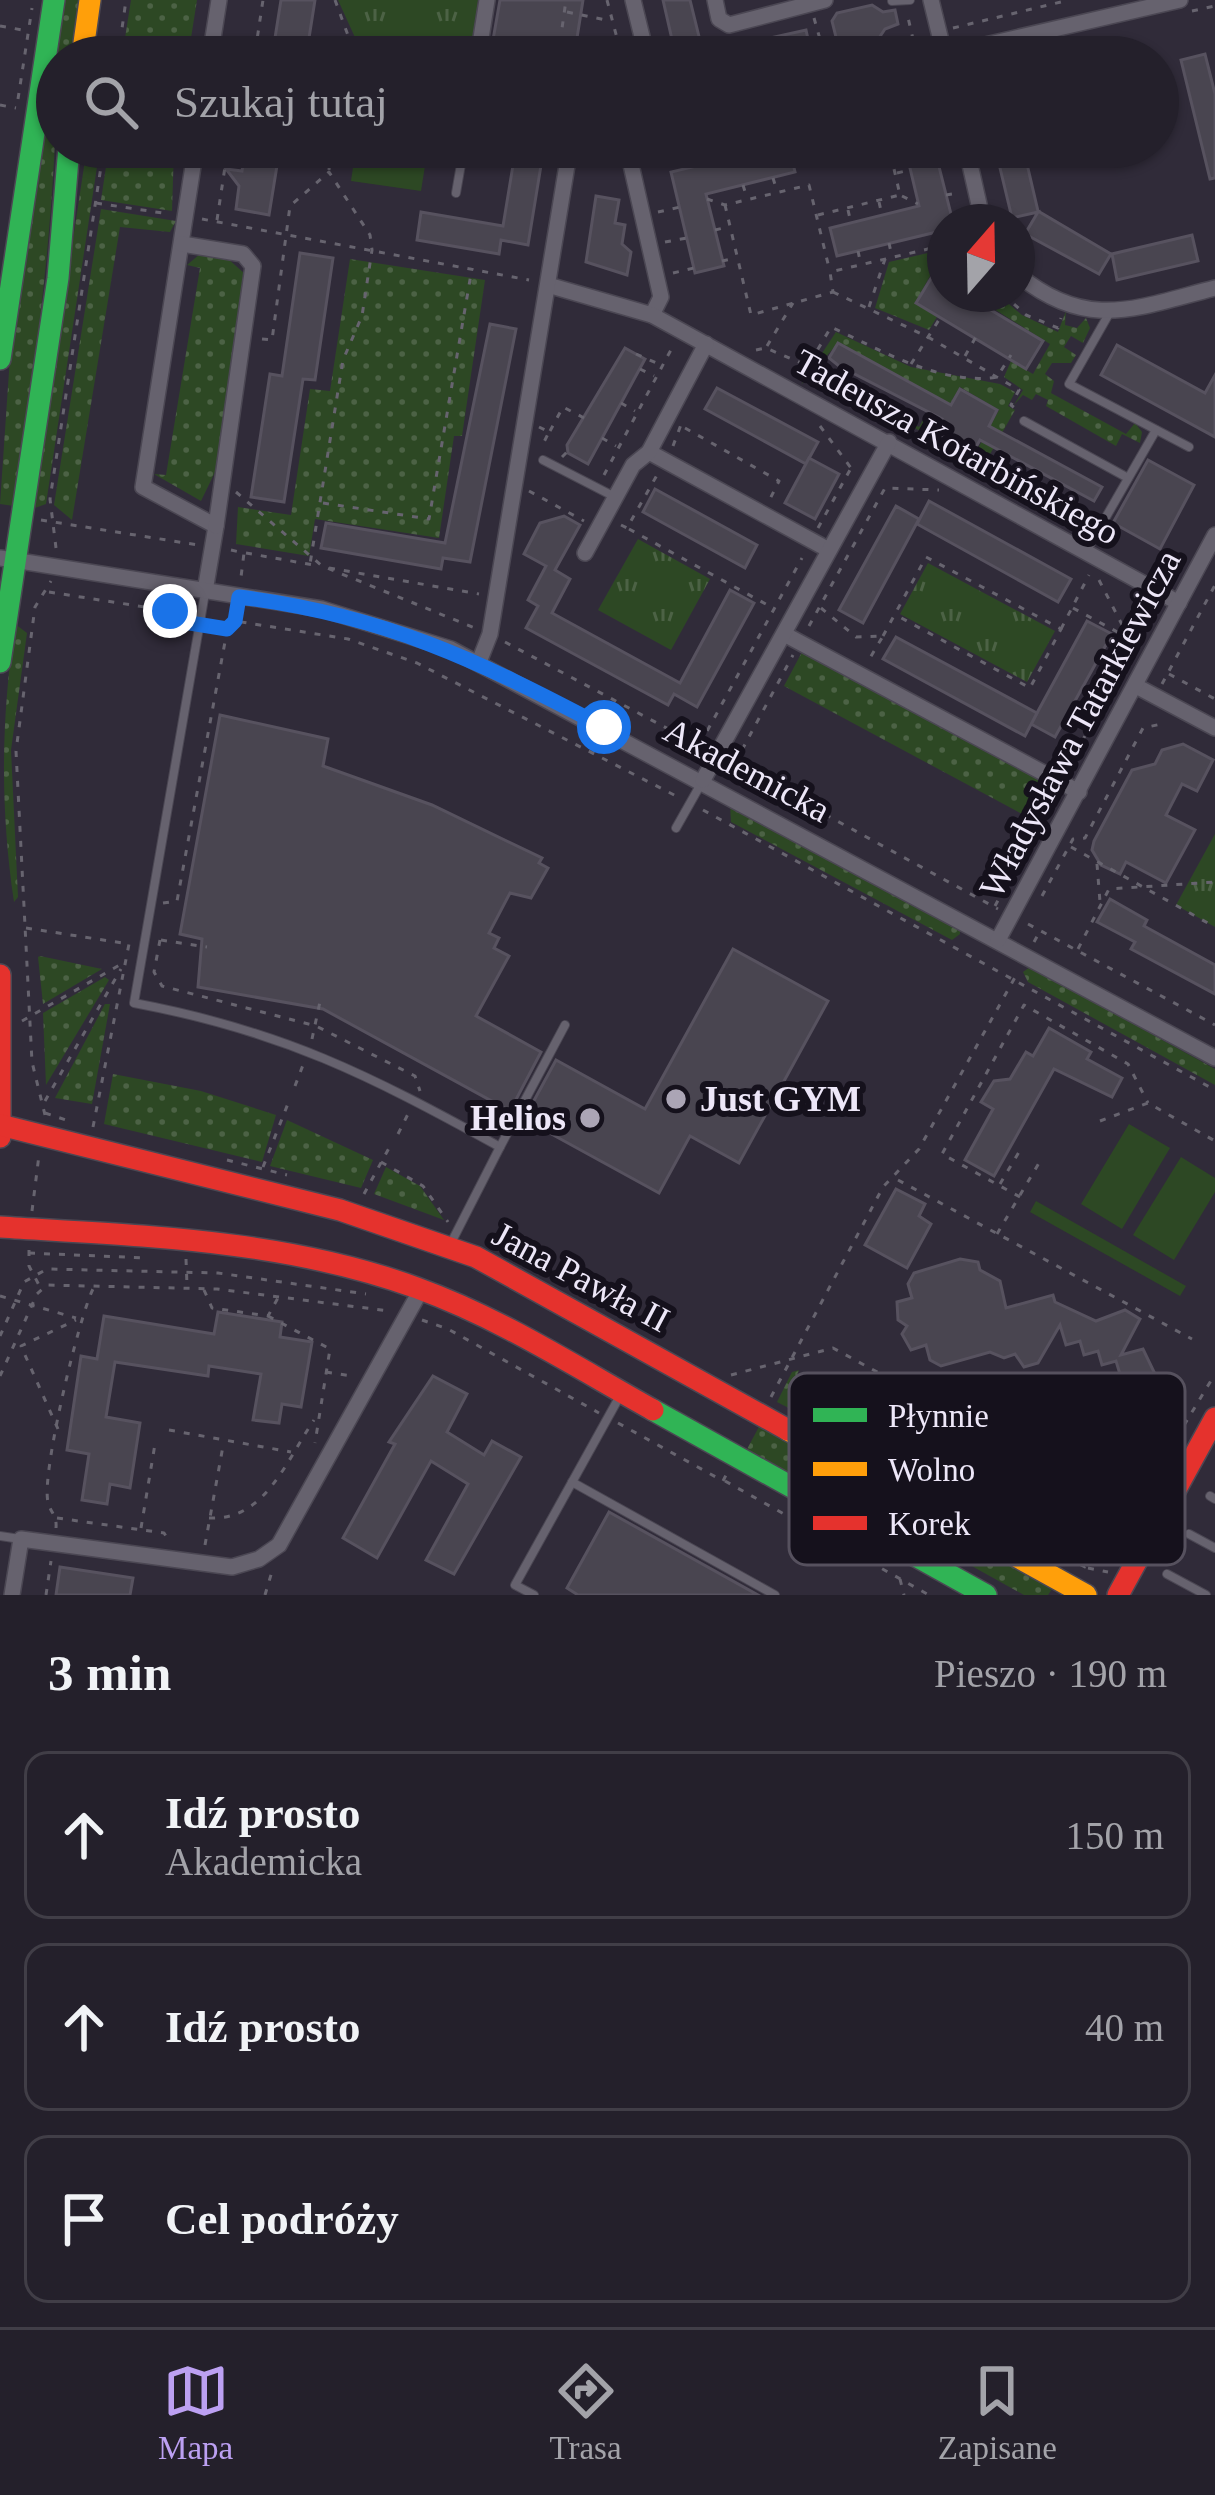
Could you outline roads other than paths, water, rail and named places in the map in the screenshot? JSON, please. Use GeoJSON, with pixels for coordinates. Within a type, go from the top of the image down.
{"type":"FeatureCollection","features":[{"type":"Feature","properties":{"kind":"main road"},"geometry":{"type":"LineString","coordinates":[[49,36],[54,0]]}},
{"type":"Feature","properties":{"kind":"main road"},"geometry":{"type":"LineString","coordinates":[[85,36],[90,0]]}},
{"type":"Feature","properties":{"kind":"main road"},"geometry":{"type":"LineString","coordinates":[[0,359],[36,120]]}},
{"type":"Feature","properties":{"kind":"main road"},"geometry":{"type":"LineString","coordinates":[[0,662],[7,560],[58,278],[67,168]]}},
{"type":"Feature","properties":{"kind":"main road"},"geometry":{"type":"LineString","coordinates":[[0,975],[0,1138]]}},
{"type":"Feature","properties":{"kind":"main road","name":"Jana Pawła II"},"geometry":{"type":"LineString","coordinates":[[0,1125],[76,1140],[144,1163],[451,1237],[789,1427]]}},
{"type":"Feature","properties":{"kind":"main road"},"geometry":{"type":"LineString","coordinates":[[0,1228],[263,1245],[363,1268],[622,1393],[789,1486]]}},
{"type":"Feature","properties":{"kind":"main road"},"geometry":{"type":"LineString","coordinates":[[1185,1473],[1215,1418]]}},
{"type":"Feature","properties":{"kind":"main road"},"geometry":{"type":"LineString","coordinates":[[932,1565],[986,1595]]}},
{"type":"Feature","properties":{"kind":"main road","name":"Jana Pawła II"},"geometry":{"type":"LineString","coordinates":[[1033,1565],[1086,1595]]}},
{"type":"Feature","properties":{"kind":"street"},"geometry":{"type":"LineString","coordinates":[[213,36],[219,0]]}},
{"type":"Feature","properties":{"kind":"street"},"geometry":{"type":"LineString","coordinates":[[481,36],[487,0]]}},
{"type":"Feature","properties":{"kind":"street"},"geometry":{"type":"LineString","coordinates":[[633,0],[642,36]]}},
{"type":"Feature","properties":{"kind":"street"},"geometry":{"type":"LineString","coordinates":[[715,0],[719,19],[729,25],[818,3]]}},
{"type":"Feature","properties":{"kind":"street"},"geometry":{"type":"LineString","coordinates":[[931,0],[937,36]]}},
{"type":"Feature","properties":{"kind":"street"},"geometry":{"type":"LineString","coordinates":[[1026,36],[1180,0]]}},
{"type":"Feature","properties":{"kind":"street"},"geometry":{"type":"LineString","coordinates":[[193,168],[142,487],[216,526]]}},
{"type":"Feature","properties":{"kind":"street"},"geometry":{"type":"LineString","coordinates":[[479,662],[496,597],[567,168]]}},
{"type":"Feature","properties":{"kind":"street"},"geometry":{"type":"LineString","coordinates":[[631,168],[661,297],[652,315]]}},
{"type":"Feature","properties":{"kind":"street"},"geometry":{"type":"LineString","coordinates":[[971,168],[979,204]]}},
{"type":"Feature","properties":{"kind":"street"},"geometry":{"type":"LineString","coordinates":[[182,244],[243,254],[253,266],[206,591]]}},
{"type":"Feature","properties":{"kind":"street","name":"Tadeusza Kotarbińskiego"},"geometry":{"type":"LineString","coordinates":[[548,285],[652,315],[889,442],[1089,560],[1179,603]]}},
{"type":"Feature","properties":{"kind":"street"},"geometry":{"type":"LineString","coordinates":[[1035,285],[1066,305],[1111,312],[1215,288]]}},
{"type":"Feature","properties":{"kind":"street"},"geometry":{"type":"LineString","coordinates":[[585,553],[633,465],[649,452],[706,344]]}},
{"type":"Feature","properties":{"kind":"street"},"geometry":{"type":"LineString","coordinates":[[703,780],[889,442]]}},
{"type":"Feature","properties":{"kind":"street"},"geometry":{"type":"LineString","coordinates":[[649,452],[829,550]]}},
{"type":"Feature","properties":{"kind":"street","name":"Władysława Tatarkiewicza"},"geometry":{"type":"LineString","coordinates":[[998,940],[1215,535]]}},
{"type":"Feature","properties":{"kind":"street","name":"Akademicka"},"geometry":{"type":"LineString","coordinates":[[7,560],[372,620],[479,662],[1215,1058]]}},
{"type":"Feature","properties":{"kind":"street"},"geometry":{"type":"LineString","coordinates":[[784,634],[1078,792]]}},
{"type":"Feature","properties":{"kind":"street"},"geometry":{"type":"LineString","coordinates":[[1136,686],[1215,728]]}},
{"type":"Feature","properties":{"kind":"street"},"geometry":{"type":"LineString","coordinates":[[12,1595],[21,1540],[232,1567],[260,1559],[279,1545],[314,1491],[417,1298]]}},
{"type":"Feature","properties":{"kind":"lane"},"geometry":{"type":"LineString","coordinates":[[892,1],[907,1]]}},
{"type":"Feature","properties":{"kind":"lane"},"geometry":{"type":"LineString","coordinates":[[456,193],[460,168]]}},
{"type":"Feature","properties":{"kind":"lane"},"geometry":{"type":"LineString","coordinates":[[1111,312],[1069,383],[1189,447]]}},
{"type":"Feature","properties":{"kind":"lane"},"geometry":{"type":"LineString","coordinates":[[1024,421],[1129,478]]}},
{"type":"Feature","properties":{"kind":"lane"},"geometry":{"type":"LineString","coordinates":[[1089,560],[1156,430]]}},
{"type":"Feature","properties":{"kind":"lane"},"geometry":{"type":"LineString","coordinates":[[543,460],[615,497]]}},
{"type":"Feature","properties":{"kind":"lane"},"geometry":{"type":"LineString","coordinates":[[206,591],[134,1003],[268,1034],[404,1094],[500,1147]]}},
{"type":"Feature","properties":{"kind":"lane"},"geometry":{"type":"LineString","coordinates":[[676,828],[703,780]]}},
{"type":"Feature","properties":{"kind":"lane"},"geometry":{"type":"LineString","coordinates":[[451,1237],[565,1025]]}},
{"type":"Feature","properties":{"kind":"lane"},"geometry":{"type":"LineString","coordinates":[[534,1595],[515,1585],[622,1393]]}},
{"type":"Feature","properties":{"kind":"lane"},"geometry":{"type":"LineString","coordinates":[[572,1482],[775,1595]]}},
{"type":"Feature","properties":{"kind":"lane"},"geometry":{"type":"LineString","coordinates":[[1189,1534],[1215,1548]]}},
{"type":"Feature","properties":{"kind":"lane"},"geometry":{"type":"LineString","coordinates":[[0,1536],[21,1540]]}},
{"type":"Feature","properties":{"kind":"lane"},"geometry":{"type":"LineString","coordinates":[[1167,1574],[1206,1595]]}},
{"type":"Feature","properties":{"kind":"place","name":"Just GYM"},"geometry":{"type":"Point","coordinates":[676,1099]}},
{"type":"Feature","properties":{"kind":"place","name":"Helios"},"geometry":{"type":"Point","coordinates":[590,1118]}}]}
